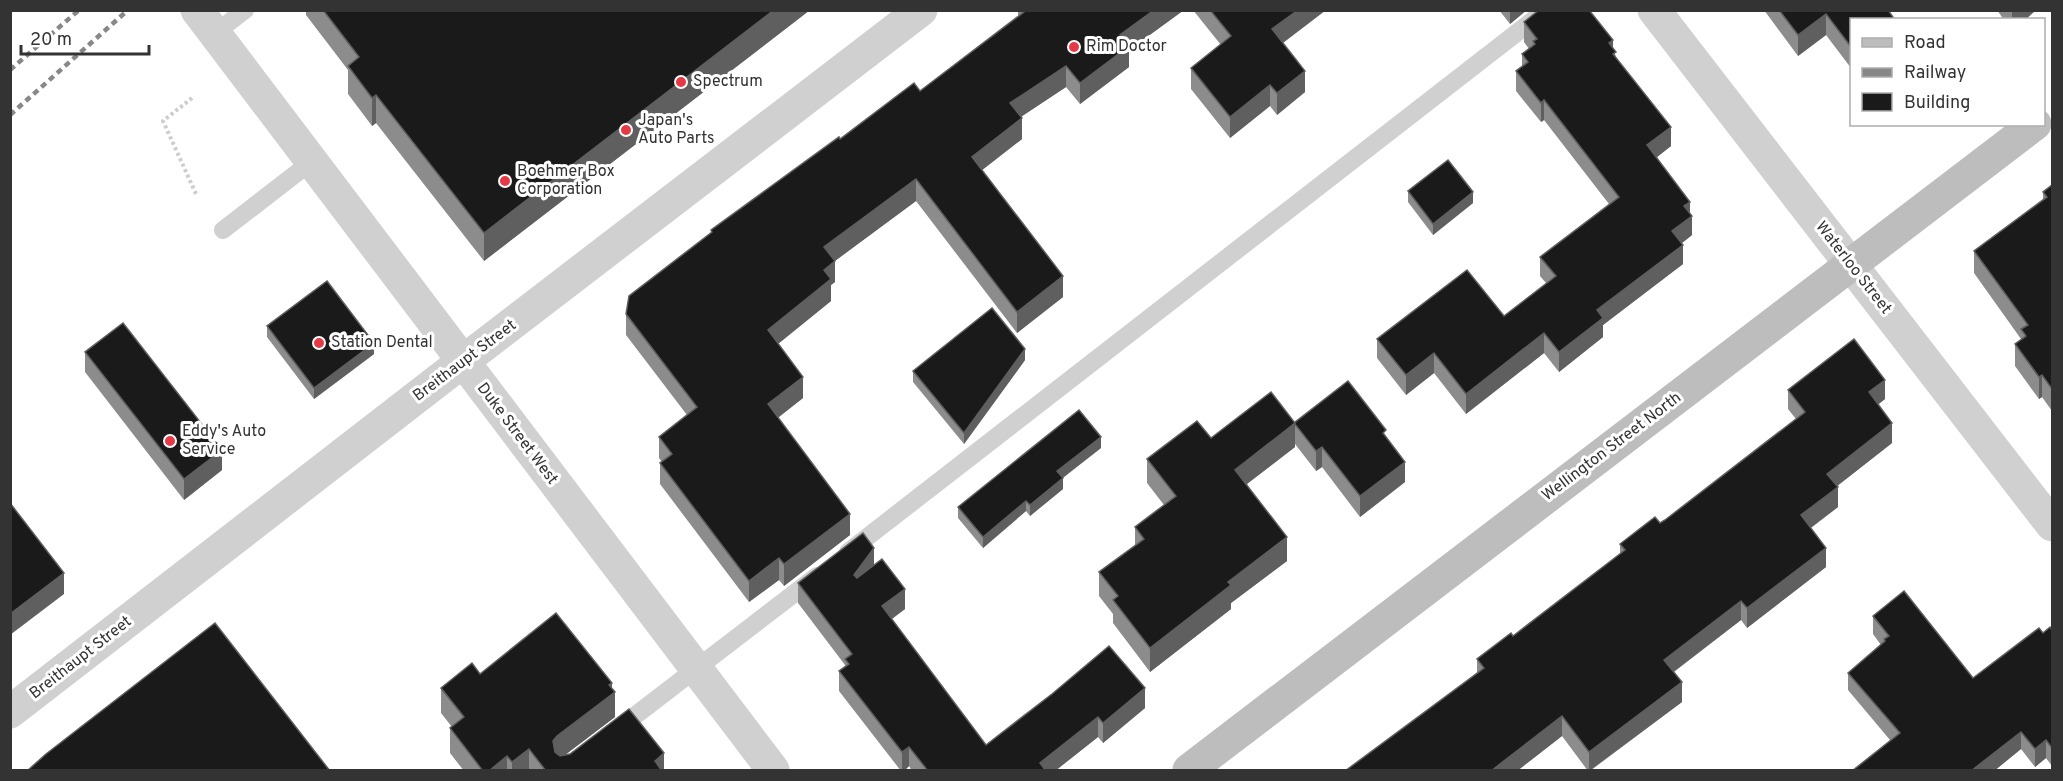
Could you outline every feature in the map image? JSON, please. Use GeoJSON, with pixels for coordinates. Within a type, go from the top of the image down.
{"type":"FeatureCollection","features":[{"type":"Feature","properties":{"kind":"street","name":"Breithaupt Street"},"geometry":{"type":"LineString","coordinates":[[10,712],[921,10]]}},
{"type":"Feature","properties":{"kind":"street","name":"Waterloo Street"},"geometry":{"type":"LineString","coordinates":[[1654,10],[1850,264],[2050,517]]}},
{"type":"Feature","properties":{"kind":"street","name":"Duke Street West"},"geometry":{"type":"LineString","coordinates":[[206,22],[773,771]]}},
{"type":"Feature","properties":{"kind":"street","name":"Wellington Street North"},"geometry":{"type":"LineString","coordinates":[[1189,771],[2032,126]]}},
{"type":"Feature","properties":{"kind":"lane"},"geometry":{"type":"LineString","coordinates":[[206,22],[245,10]]}},
{"type":"Feature","properties":{"kind":"lane"},"geometry":{"type":"LineString","coordinates":[[600,743],[1546,10]]}},
{"type":"Feature","properties":{"kind":"lane"},"geometry":{"type":"LineString","coordinates":[[223,230],[311,162]]}},
{"type":"Feature","properties":{"kind":"path"},"geometry":{"type":"LineString","coordinates":[[192,98],[163,121],[196,194]]}},
{"type":"Feature","properties":{"kind":"building","name":"Boehmer Box Corporation"},"geometry":{"type":"Polygon","coordinates":[[[323,10],[774,10],[484,233],[376,95],[372,98],[348,66],[359,57],[323,10]]]}},
{"type":"Feature","properties":{"kind":"building"},"geometry":{"type":"Polygon","coordinates":[[[1023,10],[1154,10],[1120,35],[1129,46],[1080,83],[1066,66],[1010,103],[1022,118],[972,157],[1063,276],[1017,312],[916,179],[824,247],[835,261],[824,270],[831,279],[768,330],[803,377],[768,404],[850,514],[784,564],[779,558],[749,581],[660,463],[672,454],[659,437],[697,407],[626,314],[629,296],[712,232],[711,230],[839,137],[840,139],[914,83],[920,91],[1024,12],[1023,10]]]}},
{"type":"Feature","properties":{"kind":"building"},"geometry":{"type":"Polygon","coordinates":[[[1210,10],[1298,10],[1272,29],[1305,71],[1277,93],[1270,85],[1230,117],[1191,68],[1231,36],[1210,10]]]}},
{"type":"Feature","properties":{"kind":"building"},"geometry":{"type":"Polygon","coordinates":[[[1539,10],[1589,10],[1613,40],[1609,43],[1616,52],[1613,54],[1671,127],[1647,145],[1690,202],[1684,206],[1692,216],[1672,231],[1683,245],[1597,310],[1603,318],[1559,352],[1544,333],[1466,394],[1434,353],[1406,375],[1377,339],[1467,270],[1504,316],[1556,276],[1540,257],[1619,197],[1544,100],[1541,103],[1516,71],[1528,62],[1522,54],[1535,44],[1533,41],[1537,39],[1524,22],[1539,10]]]}},
{"type":"Feature","properties":{"kind":"building"},"geometry":{"type":"Polygon","coordinates":[[[1779,10],[1888,10],[1894,18],[1850,18],[1850,46],[1826,14],[1798,35],[1779,10]]]}},
{"type":"Feature","properties":{"kind":"building"},"geometry":{"type":"Polygon","coordinates":[[[1448,160],[1473,192],[1433,224],[1408,191],[1448,160]]]}},
{"type":"Feature","properties":{"kind":"building"},"geometry":{"type":"Polygon","coordinates":[[[2052,185],[2052,389],[2042,375],[2039,377],[2015,344],[2026,336],[2021,329],[2028,325],[1974,251],[2047,197],[2043,192],[2052,185]]]}},
{"type":"Feature","properties":{"kind":"building","name":"Station Dental"},"geometry":{"type":"Polygon","coordinates":[[[327,281],[374,343],[314,388],[267,326],[327,281]]]}},
{"type":"Feature","properties":{"kind":"building"},"geometry":{"type":"Polygon","coordinates":[[[992,308],[1025,349],[964,433],[913,371],[992,308]]]}},
{"type":"Feature","properties":{"kind":"building"},"geometry":{"type":"Polygon","coordinates":[[[123,323],[222,450],[184,479],[85,352],[123,323]]]}},
{"type":"Feature","properties":{"kind":"building"},"geometry":{"type":"Polygon","coordinates":[[[1854,339],[1885,380],[1869,392],[1892,423],[1827,474],[1838,487],[1801,515],[1826,548],[1747,608],[1741,601],[1664,660],[1682,682],[1589,752],[1562,716],[1491,771],[1345,771],[1484,668],[1477,659],[1511,633],[1513,636],[1625,550],[1620,544],[1655,517],[1660,523],[1665,520],[1805,412],[1788,390],[1854,339]]]}},
{"type":"Feature","properties":{"kind":"building"},"geometry":{"type":"Polygon","coordinates":[[[1348,381],[1386,430],[1383,433],[1405,462],[1360,496],[1322,447],[1316,451],[1294,423],[1348,381]]]}},
{"type":"Feature","properties":{"kind":"building"},"geometry":{"type":"Polygon","coordinates":[[[1271,392],[1295,423],[1235,470],[1287,537],[1228,582],[1231,585],[1150,648],[1113,600],[1118,596],[1099,572],[1144,539],[1135,527],[1176,496],[1147,459],[1197,421],[1211,438],[1271,392]]]}},
{"type":"Feature","properties":{"kind":"building"},"geometry":{"type":"Polygon","coordinates":[[[1079,410],[1101,437],[1057,471],[1063,478],[1030,505],[1026,501],[983,537],[958,507],[1079,410]]]}},
{"type":"Feature","properties":{"kind":"building"},"geometry":{"type":"Polygon","coordinates":[[[10,503],[64,573],[10,614],[10,503]]]}},
{"type":"Feature","properties":{"kind":"building"},"geometry":{"type":"Polygon","coordinates":[[[863,533],[874,548],[854,575],[857,578],[882,559],[905,589],[882,606],[986,745],[1109,646],[1145,688],[1103,723],[1098,717],[1040,763],[1046,771],[928,771],[909,747],[902,752],[839,671],[849,664],[845,659],[852,654],[798,583],[863,533]]]}},
{"type":"Feature","properties":{"kind":"building"},"geometry":{"type":"Polygon","coordinates":[[[1904,591],[1973,678],[2039,628],[2043,633],[2050,627],[2052,630],[2052,748],[2046,740],[2035,749],[2021,732],[1971,771],[1852,771],[1900,733],[1848,673],[1889,636],[1873,616],[1904,591]]]}},
{"type":"Feature","properties":{"kind":"building"},"geometry":{"type":"Polygon","coordinates":[[[556,613],[612,683],[609,685],[615,692],[557,736],[553,741],[555,752],[560,756],[570,754],[629,709],[664,753],[655,761],[662,771],[546,771],[529,749],[512,762],[507,756],[489,771],[483,771],[450,728],[464,717],[441,688],[472,663],[480,674],[556,613]]]}},
{"type":"Feature","properties":{"kind":"building"},"geometry":{"type":"Polygon","coordinates":[[[215,623],[330,771],[27,771],[46,754],[215,623]]]}},
{"type":"Feature","properties":{"kind":"railway"},"geometry":{"type":"LineString","coordinates":[[10,70],[79,10]]}},
{"type":"Feature","properties":{"kind":"railway"},"geometry":{"type":"LineString","coordinates":[[10,115],[128,10]]}},
{"type":"Feature","properties":{"kind":"place","name":"Rim Doctor"},"geometry":{"type":"Point","coordinates":[1074,47]}},
{"type":"Feature","properties":{"kind":"place","name":"Spectrum"},"geometry":{"type":"Point","coordinates":[681,82]}},
{"type":"Feature","properties":{"kind":"place","name":"Japan's Auto Parts"},"geometry":{"type":"Point","coordinates":[626,130]}},
{"type":"Feature","properties":{"kind":"place","name":"Boehmer Box Corporation"},"geometry":{"type":"Point","coordinates":[505,181]}},
{"type":"Feature","properties":{"kind":"place","name":"Station Dental"},"geometry":{"type":"Point","coordinates":[319,343]}},
{"type":"Feature","properties":{"kind":"place","name":"Eddy's Auto Service"},"geometry":{"type":"Point","coordinates":[170,441]}}]}
